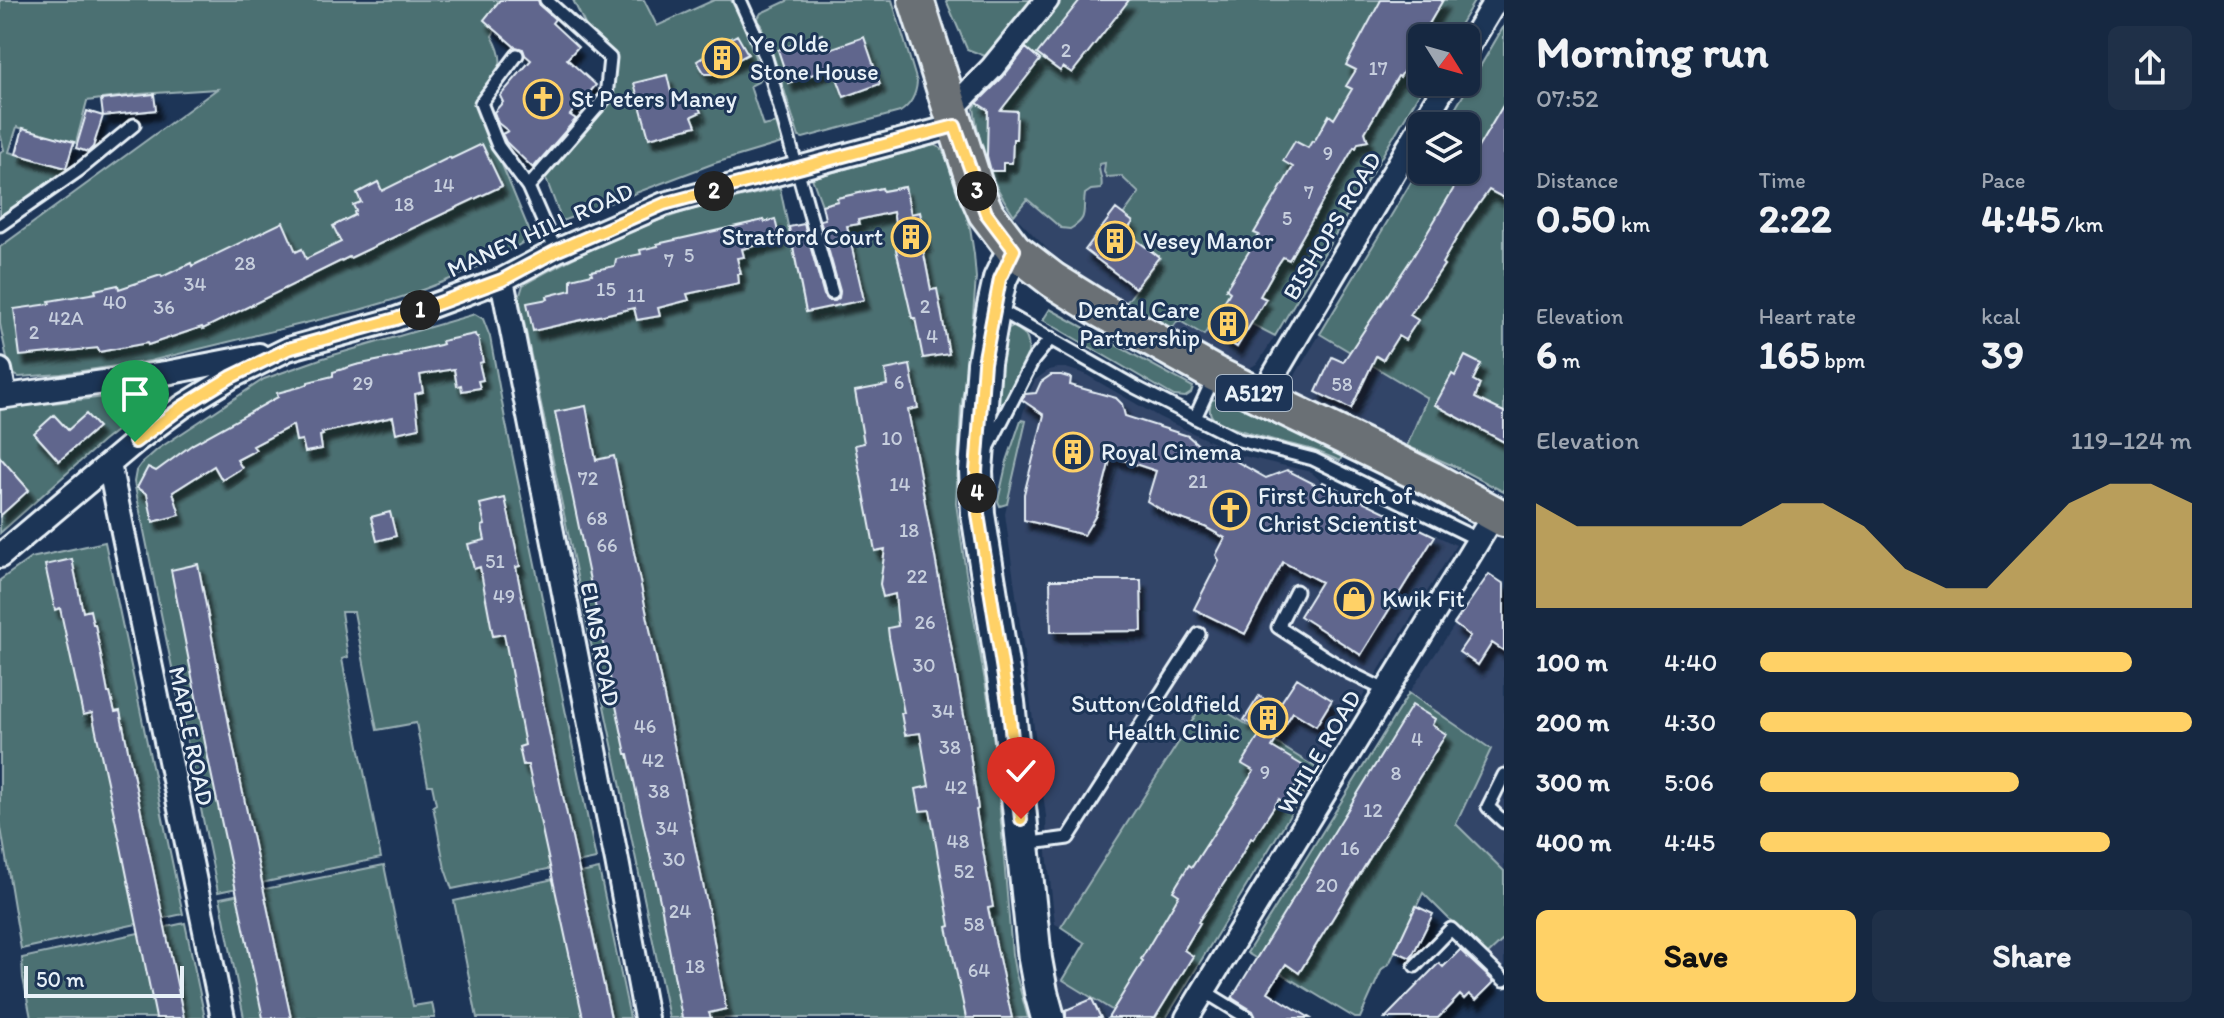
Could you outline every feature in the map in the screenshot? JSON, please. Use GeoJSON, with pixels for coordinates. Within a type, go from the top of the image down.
{"type":"FeatureCollection","features":[{"type":"Feature","properties":{"kind":"main road","name":"A5127"},"geometry":{"type":"LineString","coordinates":[[916,0],[986,213],[1014,250],[1077,295],[1215,374],[1418,472],[1493,524]]}},
{"type":"Feature","properties":{"kind":"street"},"geometry":{"type":"LineString","coordinates":[[953,118],[1047,0]]}},
{"type":"Feature","properties":{"kind":"street"},"geometry":{"type":"LineString","coordinates":[[1480,27],[1496,0]]}},
{"type":"Feature","properties":{"kind":"street","name":"BISHOPS ROAD"},"geometry":{"type":"LineString","coordinates":[[1261,397],[1439,96]]}},
{"type":"Feature","properties":{"kind":"street","name":"MANEY HILL ROAD"},"geometry":{"type":"LineString","coordinates":[[2,397],[166,373],[288,349],[396,319],[502,280],[556,251],[664,204],[798,169],[953,118]]}},
{"type":"Feature","properties":{"kind":"street"},"geometry":{"type":"LineString","coordinates":[[1014,250],[1000,279],[984,363],[976,471],[980,528],[1008,702],[1035,959],[1048,1018]]}},
{"type":"Feature","properties":{"kind":"street","name":"ELMS ROAD"},"geometry":{"type":"LineString","coordinates":[[502,280],[646,1018]]}},
{"type":"Feature","properties":{"kind":"street","name":"MANEY HILL ROAD"},"geometry":{"type":"LineString","coordinates":[[0,556],[182,407],[231,377],[288,349]]}},
{"type":"Feature","properties":{"kind":"street"},"geometry":{"type":"LineString","coordinates":[[0,370],[2,397]]}},
{"type":"Feature","properties":{"kind":"street"},"geometry":{"type":"LineString","coordinates":[[166,373],[182,407]]}},
{"type":"Feature","properties":{"kind":"street","name":"MAPLE ROAD"},"geometry":{"type":"LineString","coordinates":[[109,464],[223,1018]]}},
{"type":"Feature","properties":{"kind":"street","name":"WHILE ROAD"},"geometry":{"type":"LineString","coordinates":[[1187,1018],[1493,524]]}},
{"type":"Feature","properties":{"kind":"lane"},"geometry":{"type":"LineString","coordinates":[[528,187],[606,97],[610,58],[546,0]]}},
{"type":"Feature","properties":{"kind":"lane"},"geometry":{"type":"LineString","coordinates":[[740,0],[766,58],[832,293]]}},
{"type":"Feature","properties":{"kind":"lane"},"geometry":{"type":"LineString","coordinates":[[517,55],[481,103],[498,146],[528,187],[556,251]]}},
{"type":"Feature","properties":{"kind":"lane"},"geometry":{"type":"LineString","coordinates":[[0,225],[79,170],[134,125]]}},
{"type":"Feature","properties":{"kind":"lane"},"geometry":{"type":"LineString","coordinates":[[994,306],[1135,387],[1239,440],[1313,459],[1493,524]]}},
{"type":"Feature","properties":{"kind":"lane"},"geometry":{"type":"LineString","coordinates":[[976,471],[1033,360],[1051,338]]}},
{"type":"Feature","properties":{"kind":"lane"},"geometry":{"type":"LineString","coordinates":[[1195,418],[1215,374]]}},
{"type":"Feature","properties":{"kind":"lane"},"geometry":{"type":"LineString","coordinates":[[1296,591],[1278,627],[1348,672],[1387,691]]}},
{"type":"Feature","properties":{"kind":"lane"},"geometry":{"type":"LineString","coordinates":[[1022,844],[1068,838],[1199,634]]}},
{"type":"Feature","properties":{"kind":"lane"},"geometry":{"type":"LineString","coordinates":[[1504,775],[1488,807],[1504,822]]}},
{"type":"Feature","properties":{"kind":"lane"},"geometry":{"type":"LineString","coordinates":[[1415,966],[1451,929],[1504,980]]}},
{"type":"Feature","properties":{"kind":"lane"},"geometry":{"type":"LineString","coordinates":[[1204,991],[1248,1018]]}},
{"type":"Feature","properties":{"kind":"shaded area"},"geometry":{"type":"Polygon","coordinates":[[[1105,163],[1116,176],[1121,176],[1139,193],[1124,214],[1160,258],[1126,303],[1052,254],[1014,215],[1026,199],[1061,228],[1086,209],[1085,194],[1091,190],[1099,164],[1105,163]]]}},
{"type":"Feature","properties":{"kind":"shaded area"},"geometry":{"type":"Polygon","coordinates":[[[1178,320],[1204,335],[1208,329],[1237,346],[1247,331],[1246,321],[1275,336],[1258,363],[1248,369],[1172,329],[1178,320]]]}},
{"type":"Feature","properties":{"kind":"shaded area"},"geometry":{"type":"Polygon","coordinates":[[[1320,334],[1427,398],[1407,446],[1293,393],[1291,382],[1320,334]]]}},
{"type":"Feature","properties":{"kind":"shaded area"},"geometry":{"type":"Polygon","coordinates":[[[1058,368],[1085,374],[1159,417],[1239,455],[1311,472],[1323,483],[1456,545],[1318,769],[1206,699],[1061,927],[1055,924],[1046,816],[1005,514],[1026,421],[1021,420],[1028,396],[1035,380],[1058,368]]]}},
{"type":"Feature","properties":{"kind":"shaded area"},"geometry":{"type":"Polygon","coordinates":[[[1489,574],[1504,584],[1504,973],[1423,893],[1490,749],[1409,693],[1489,574]]]}},
{"type":"Feature","properties":{"kind":"shaded area"},"geometry":{"type":"Polygon","coordinates":[[[1056,975],[1063,980],[1125,1018],[1068,1018],[1056,975]]]}},
{"type":"Feature","properties":{"kind":"green space"},"geometry":{"type":"Polygon","coordinates":[[[0,0],[500,0],[484,20],[495,30],[492,36],[498,47],[500,64],[494,77],[475,100],[532,237],[448,280],[359,310],[150,361],[19,377],[8,364],[0,324],[0,247],[217,89],[87,101],[76,143],[17,127],[9,152],[69,171],[0,216],[0,152],[4,150],[0,133],[0,0]]]}},
{"type":"Feature","properties":{"kind":"green space"},"geometry":{"type":"Polygon","coordinates":[[[573,0],[644,0],[657,26],[714,0],[731,0],[743,23],[762,77],[750,86],[763,126],[777,123],[785,142],[715,163],[562,221],[545,176],[608,104],[614,90],[573,0]]]}},
{"type":"Feature","properties":{"kind":"green space"},"geometry":{"type":"Polygon","coordinates":[[[789,0],[892,0],[917,82],[907,106],[900,112],[799,137],[758,18],[761,13],[789,0]]]}},
{"type":"Feature","properties":{"kind":"green space"},"geometry":{"type":"Polygon","coordinates":[[[946,0],[1033,0],[985,56],[967,49],[946,0]]]}},
{"type":"Feature","properties":{"kind":"green space"},"geometry":{"type":"Polygon","coordinates":[[[1060,0],[1475,0],[1460,24],[1408,24],[1408,96],[1418,96],[1275,336],[1246,321],[1208,329],[1204,335],[1178,320],[1172,329],[1126,303],[1160,258],[1126,232],[1133,222],[1123,215],[1139,193],[1121,176],[1107,177],[1105,163],[1099,164],[1101,189],[1085,194],[1084,214],[1070,229],[1061,228],[1027,199],[1014,215],[986,164],[974,108],[992,85],[1010,98],[1040,60],[1023,46],[1060,0]]]}},
{"type":"Feature","properties":{"kind":"green space"},"geometry":{"type":"Polygon","coordinates":[[[1504,26],[1504,492],[1407,446],[1427,398],[1320,334],[1410,184],[1480,184],[1480,112],[1453,112],[1463,96],[1480,96],[1480,67],[1504,26]]]}},
{"type":"Feature","properties":{"kind":"green space"},"geometry":{"type":"Polygon","coordinates":[[[934,145],[943,151],[956,182],[970,228],[974,254],[976,278],[961,407],[956,503],[993,727],[1012,954],[1028,1018],[669,1018],[519,298],[523,285],[626,233],[691,210],[780,188],[806,311],[863,300],[828,231],[893,212],[900,248],[896,250],[903,279],[928,274],[920,212],[911,214],[905,187],[883,191],[882,188],[837,198],[838,201],[822,205],[812,178],[934,145]]]}},
{"type":"Feature","properties":{"kind":"green space"},"geometry":{"type":"Polygon","coordinates":[[[1050,309],[1193,387],[1191,393],[1185,397],[1174,396],[1043,320],[1050,309]]]}},
{"type":"Feature","properties":{"kind":"green space"},"geometry":{"type":"Polygon","coordinates":[[[475,314],[483,319],[490,337],[596,859],[452,889],[445,869],[433,806],[436,804],[432,785],[428,785],[416,723],[377,730],[354,612],[341,612],[348,657],[342,659],[381,858],[218,892],[134,482],[136,471],[158,449],[264,379],[323,358],[475,314]]]}},
{"type":"Feature","properties":{"kind":"green space"},"geometry":{"type":"Polygon","coordinates":[[[1013,327],[1024,333],[1028,355],[1017,382],[994,414],[989,406],[1005,328],[1013,327]]]}},
{"type":"Feature","properties":{"kind":"green space"},"geometry":{"type":"Polygon","coordinates":[[[149,392],[154,401],[102,442],[0,533],[0,409],[149,392]]]}},
{"type":"Feature","properties":{"kind":"green space"},"geometry":{"type":"Polygon","coordinates":[[[1223,398],[1342,456],[1340,461],[1220,423],[1211,416],[1210,407],[1211,400],[1223,398]]]}},
{"type":"Feature","properties":{"kind":"green space"},"geometry":{"type":"Polygon","coordinates":[[[1021,420],[1026,421],[1007,504],[1000,506],[998,501],[1007,461],[1021,420]]]}},
{"type":"Feature","properties":{"kind":"green space"},"geometry":{"type":"Polygon","coordinates":[[[105,542],[183,914],[21,949],[0,822],[0,580],[31,558],[105,542]]]}},
{"type":"Feature","properties":{"kind":"green space"},"geometry":{"type":"Polygon","coordinates":[[[1409,693],[1491,749],[1456,824],[1504,871],[1504,939],[1486,956],[1423,893],[1389,964],[1382,969],[1360,1018],[1355,1018],[1247,953],[1409,693]]]}},
{"type":"Feature","properties":{"kind":"green space"},"geometry":{"type":"Polygon","coordinates":[[[1206,699],[1318,769],[1166,1018],[1125,1018],[1063,980],[1085,943],[1061,927],[1206,699]]]}},
{"type":"Feature","properties":{"kind":"green space"},"geometry":{"type":"Polygon","coordinates":[[[384,865],[413,1006],[432,1003],[435,1018],[244,1018],[220,898],[384,865]]]}},
{"type":"Feature","properties":{"kind":"green space"},"geometry":{"type":"Polygon","coordinates":[[[599,869],[630,1018],[477,1018],[454,901],[599,869]]]}},
{"type":"Feature","properties":{"kind":"green space"},"geometry":{"type":"Polygon","coordinates":[[[185,923],[205,1018],[31,1018],[22,958],[185,923]]]}},
{"type":"Feature","properties":{"kind":"building","name":"St Peters Maney"},"geometry":{"type":"Polygon","coordinates":[[[500,0],[538,0],[540,6],[555,19],[552,23],[578,47],[567,59],[596,85],[570,115],[576,119],[533,168],[506,142],[502,134],[508,131],[498,123],[494,112],[503,102],[500,96],[531,60],[523,49],[515,47],[484,20],[500,0]]]}},
{"type":"Feature","properties":{"kind":"building"},"geometry":{"type":"Polygon","coordinates":[[[1080,0],[1129,0],[1072,73],[1063,67],[1060,71],[1037,54],[1080,0]]]}},
{"type":"Feature","properties":{"kind":"building"},"geometry":{"type":"Polygon","coordinates":[[[1381,0],[1443,0],[1429,24],[1408,24],[1408,63],[1365,132],[1368,141],[1354,147],[1289,260],[1283,257],[1277,266],[1260,296],[1266,299],[1237,347],[1208,329],[1230,292],[1226,289],[1259,235],[1254,233],[1293,167],[1283,161],[1295,141],[1308,148],[1329,115],[1334,119],[1352,89],[1346,86],[1356,70],[1346,65],[1381,0]]]}},
{"type":"Feature","properties":{"kind":"building"},"geometry":{"type":"Polygon","coordinates":[[[822,34],[827,50],[864,37],[880,84],[844,97],[833,67],[789,83],[778,50],[822,34]]]}},
{"type":"Feature","properties":{"kind":"building","name":"Ye Olde Stone House"},"geometry":{"type":"Polygon","coordinates":[[[737,35],[748,54],[712,74],[705,74],[697,61],[737,35]]]}},
{"type":"Feature","properties":{"kind":"building"},"geometry":{"type":"Polygon","coordinates":[[[1026,48],[1040,60],[1001,110],[1017,111],[1012,163],[1003,163],[1003,171],[991,171],[987,156],[988,110],[977,103],[1026,48]]]}},
{"type":"Feature","properties":{"kind":"building"},"geometry":{"type":"Polygon","coordinates":[[[667,75],[674,105],[694,96],[701,112],[692,116],[696,126],[649,138],[634,83],[667,75]]]}},
{"type":"Feature","properties":{"kind":"building"},"geometry":{"type":"Polygon","coordinates":[[[154,94],[156,110],[103,116],[101,100],[154,94]]]}},
{"type":"Feature","properties":{"kind":"building"},"geometry":{"type":"Polygon","coordinates":[[[1504,104],[1504,198],[1489,190],[1410,315],[1418,320],[1405,340],[1398,336],[1383,360],[1376,356],[1351,409],[1316,392],[1332,357],[1343,362],[1414,255],[1456,184],[1480,184],[1480,144],[1504,104]]]}},
{"type":"Feature","properties":{"kind":"building"},"geometry":{"type":"Polygon","coordinates":[[[87,111],[103,116],[93,147],[88,152],[76,148],[87,111]]]}},
{"type":"Feature","properties":{"kind":"building"},"geometry":{"type":"Polygon","coordinates":[[[23,128],[74,142],[66,168],[16,154],[23,128]]]}},
{"type":"Feature","properties":{"kind":"building"},"geometry":{"type":"Polygon","coordinates":[[[482,144],[502,186],[203,329],[148,345],[99,352],[98,348],[20,356],[14,309],[50,304],[49,301],[96,293],[95,290],[118,285],[119,289],[162,277],[191,263],[192,266],[283,222],[296,252],[302,249],[306,259],[341,242],[333,226],[355,215],[353,205],[361,202],[357,193],[378,182],[382,191],[482,144]]]}},
{"type":"Feature","properties":{"kind":"building"},"geometry":{"type":"Polygon","coordinates":[[[905,187],[911,214],[920,212],[926,244],[922,244],[931,290],[937,289],[949,354],[923,358],[896,249],[900,248],[893,212],[858,220],[859,224],[847,226],[864,300],[806,312],[789,227],[804,224],[824,295],[829,301],[835,301],[840,291],[820,220],[825,219],[822,205],[838,201],[837,198],[882,188],[883,191],[905,187]]]}},
{"type":"Feature","properties":{"kind":"building","name":"Vesey Manor"},"geometry":{"type":"Polygon","coordinates":[[[1116,209],[1133,222],[1126,232],[1159,257],[1135,288],[1085,250],[1116,209]]]}},
{"type":"Feature","properties":{"kind":"building"},"geometry":{"type":"Polygon","coordinates":[[[775,219],[780,240],[742,249],[744,257],[737,258],[741,274],[738,274],[739,283],[687,294],[689,300],[658,308],[660,316],[637,320],[634,308],[533,331],[527,303],[571,290],[571,279],[615,266],[616,259],[641,254],[640,250],[657,244],[775,219]]]}},
{"type":"Feature","properties":{"kind":"building"},"geometry":{"type":"Polygon","coordinates":[[[475,334],[483,362],[479,363],[483,380],[478,381],[480,388],[462,391],[461,385],[457,386],[454,369],[420,375],[423,392],[415,394],[419,428],[396,433],[393,417],[322,433],[322,449],[305,452],[302,440],[296,441],[293,425],[253,446],[256,450],[237,460],[242,468],[222,480],[214,466],[173,492],[180,515],[153,522],[147,494],[137,488],[148,467],[156,471],[193,444],[278,397],[277,393],[333,376],[333,372],[356,365],[401,356],[443,344],[442,341],[475,334]]]}},
{"type":"Feature","properties":{"kind":"building"},"geometry":{"type":"Polygon","coordinates":[[[1465,356],[1481,364],[1473,380],[1480,384],[1475,398],[1504,412],[1504,442],[1435,405],[1465,356]]]}},
{"type":"Feature","properties":{"kind":"building"},"geometry":{"type":"Polygon","coordinates":[[[910,365],[918,408],[908,410],[967,732],[976,810],[993,907],[988,908],[1012,1018],[966,1018],[947,927],[950,926],[930,810],[920,811],[916,789],[929,786],[920,733],[905,735],[901,713],[904,713],[888,628],[898,626],[895,594],[883,597],[880,584],[885,549],[875,551],[855,445],[864,443],[855,391],[887,385],[885,370],[910,365]]]}},
{"type":"Feature","properties":{"kind":"building"},"geometry":{"type":"Polygon","coordinates":[[[1051,375],[1071,378],[1070,385],[1116,398],[1122,404],[1125,416],[1188,436],[1202,448],[1232,459],[1266,478],[1287,470],[1320,487],[1323,482],[1435,536],[1361,655],[1300,616],[1321,582],[1283,562],[1245,634],[1194,609],[1219,560],[1216,555],[1225,538],[1205,527],[1172,516],[1147,501],[1156,471],[1111,456],[1096,515],[1084,535],[1024,520],[1024,494],[1044,415],[1022,400],[1025,394],[1036,393],[1041,382],[1051,375]]]}},
{"type":"Feature","properties":{"kind":"building"},"geometry":{"type":"Polygon","coordinates":[[[586,406],[596,460],[614,456],[710,918],[726,1009],[709,1013],[711,1018],[682,1018],[662,910],[626,754],[555,412],[586,406]]]}},
{"type":"Feature","properties":{"kind":"building"},"geometry":{"type":"Polygon","coordinates":[[[86,414],[98,427],[59,461],[34,433],[54,415],[68,430],[86,414]]]}},
{"type":"Feature","properties":{"kind":"building"},"geometry":{"type":"Polygon","coordinates":[[[0,457],[29,490],[0,516],[0,457]]]}},
{"type":"Feature","properties":{"kind":"building"},"geometry":{"type":"Polygon","coordinates":[[[505,498],[550,736],[611,1018],[583,1018],[528,765],[523,765],[519,747],[525,745],[504,634],[493,636],[480,567],[474,569],[468,544],[485,540],[480,504],[505,498]]]}},
{"type":"Feature","properties":{"kind":"building"},"geometry":{"type":"Polygon","coordinates":[[[390,512],[396,536],[377,541],[371,517],[390,512]]]}},
{"type":"Feature","properties":{"kind":"building"},"geometry":{"type":"Polygon","coordinates":[[[72,559],[83,612],[90,610],[95,624],[108,693],[115,712],[120,711],[184,1018],[156,1018],[92,713],[83,715],[60,608],[55,610],[45,565],[72,559]]]}},
{"type":"Feature","properties":{"kind":"building"},"geometry":{"type":"Polygon","coordinates":[[[198,564],[291,1018],[263,1018],[210,768],[171,570],[198,564]]]}},
{"type":"Feature","properties":{"kind":"building"},"geometry":{"type":"Polygon","coordinates":[[[1489,574],[1504,584],[1504,651],[1492,643],[1478,665],[1459,652],[1470,636],[1454,624],[1489,574]]]}},
{"type":"Feature","properties":{"kind":"building"},"geometry":{"type":"Polygon","coordinates":[[[1050,580],[1141,580],[1142,631],[1051,632],[1050,580]]]}},
{"type":"Feature","properties":{"kind":"building"},"geometry":{"type":"Polygon","coordinates":[[[1297,678],[1332,700],[1316,726],[1293,712],[1272,747],[1307,768],[1285,803],[1279,799],[1251,838],[1198,922],[1184,950],[1193,956],[1155,1018],[1108,1018],[1179,895],[1173,891],[1254,771],[1242,764],[1262,731],[1244,720],[1259,696],[1278,707],[1297,678]]]}},
{"type":"Feature","properties":{"kind":"building"},"geometry":{"type":"Polygon","coordinates":[[[1412,705],[1435,719],[1432,725],[1446,734],[1299,973],[1286,964],[1268,992],[1310,1018],[1256,1018],[1253,1011],[1232,998],[1412,705]]]}},
{"type":"Feature","properties":{"kind":"building"},"geometry":{"type":"Polygon","coordinates":[[[1416,906],[1433,914],[1411,958],[1395,951],[1416,906]]]}},
{"type":"Feature","properties":{"kind":"building"},"geometry":{"type":"Polygon","coordinates":[[[1460,950],[1494,982],[1476,1000],[1469,994],[1464,999],[1460,995],[1438,1018],[1385,1018],[1439,963],[1443,967],[1460,950]]]}},
{"type":"Feature","properties":{"kind":"building"},"geometry":{"type":"Polygon","coordinates":[[[1092,999],[1101,1018],[1066,1018],[1066,1010],[1092,999]]]}},
{"type":"Feature","properties":{"kind":"place","name":"Ye Olde Stone House"},"geometry":{"type":"Point","coordinates":[722,58]}},
{"type":"Feature","properties":{"kind":"place","name":"St Peters Maney"},"geometry":{"type":"Point","coordinates":[543,99]}},
{"type":"Feature","properties":{"kind":"place","name":"Stratford Court"},"geometry":{"type":"Point","coordinates":[911,237]}},
{"type":"Feature","properties":{"kind":"place","name":"Vesey Manor"},"geometry":{"type":"Point","coordinates":[1115,241]}},
{"type":"Feature","properties":{"kind":"place","name":"Dental Care Partnership"},"geometry":{"type":"Point","coordinates":[1228,324]}},
{"type":"Feature","properties":{"kind":"place","name":"Royal Cinema"},"geometry":{"type":"Point","coordinates":[1073,452]}},
{"type":"Feature","properties":{"kind":"place","name":"First Church of Christ Scientist"},"geometry":{"type":"Point","coordinates":[1230,510]}},
{"type":"Feature","properties":{"kind":"place","name":"Kwik Fit"},"geometry":{"type":"Point","coordinates":[1354,599]}},
{"type":"Feature","properties":{"kind":"place","name":"Sutton Coldfield Health Clinic"},"geometry":{"type":"Point","coordinates":[1268,718]}},
{"type":"Feature","properties":{"kind":"route"},"geometry":{"type":"LineString","coordinates":[[135,442],[182,407],[231,377],[288,349],[396,319],[502,280],[556,251],[664,204],[955,126],[986,213],[1014,250],[1000,279],[984,363],[976,471],[978,514],[1008,702],[1021,819]]}}]}
